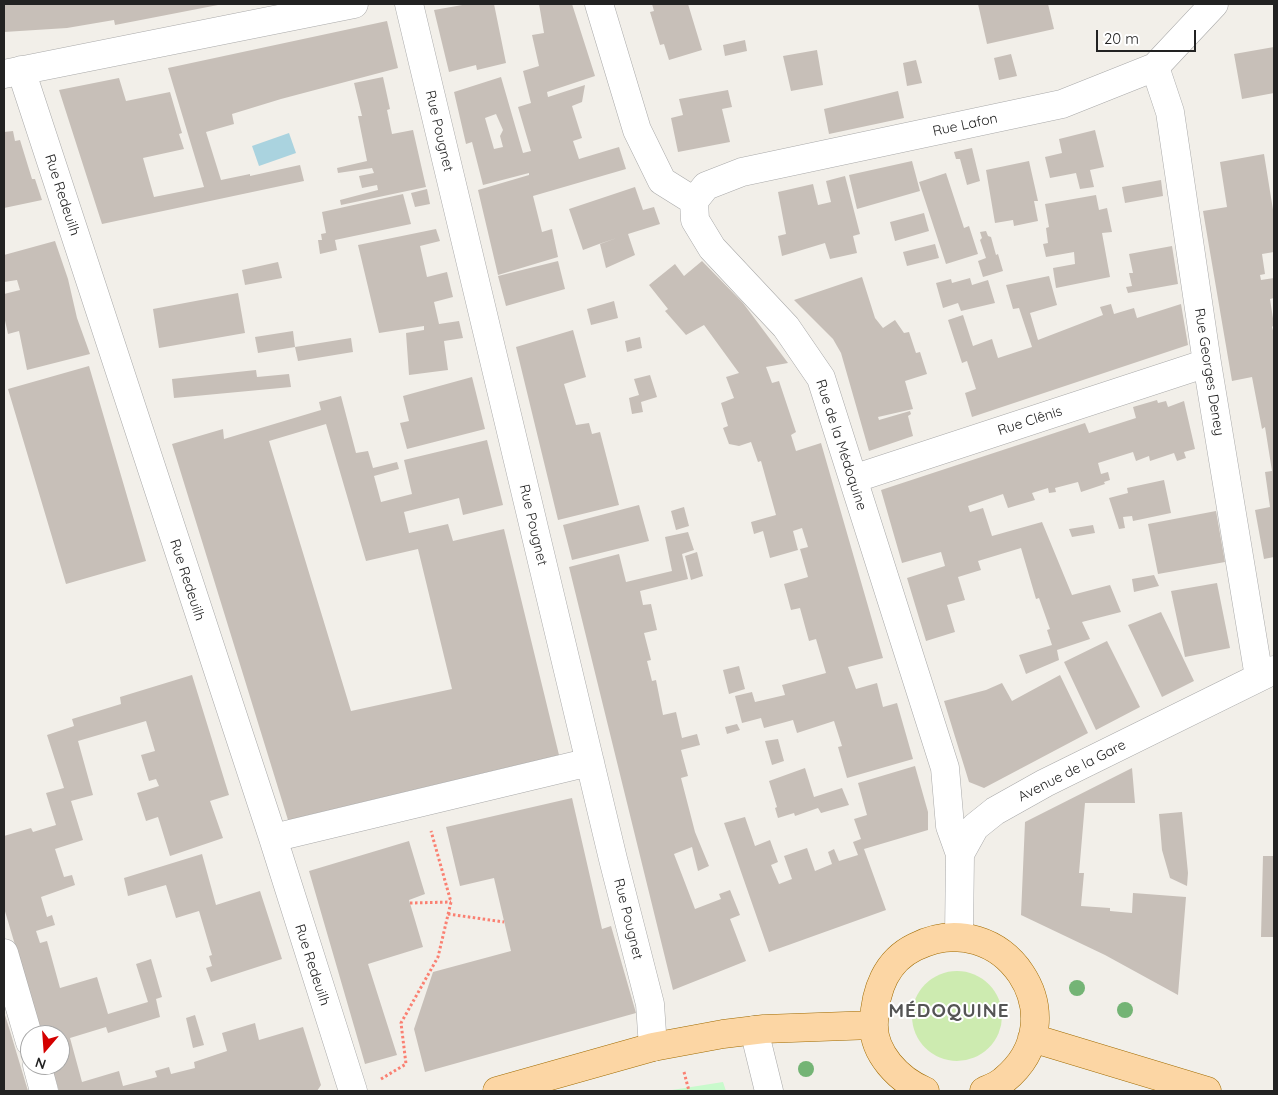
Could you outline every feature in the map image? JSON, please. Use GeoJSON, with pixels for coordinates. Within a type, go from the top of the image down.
{"type":"FeatureCollection","features":[{"type":"Feature","properties":{"kind":"main road"},"geometry":{"type":"LineString","coordinates":[[925,1091],[910,1085],[892,1069],[879,1048],[873,1025],[875,997],[886,972],[906,951],[931,939],[959,936],[982,941],[996,949],[1020,970],[1031,991],[1035,1014],[1032,1038],[1022,1061],[1004,1080],[984,1091]]}},
{"type":"Feature","properties":{"kind":"main road"},"geometry":{"type":"LineString","coordinates":[[497,1091],[653,1047],[754,1030],[873,1025]]}},
{"type":"Feature","properties":{"kind":"main road"},"geometry":{"type":"LineString","coordinates":[[1032,1038],[1207,1091]]}},
{"type":"Feature","properties":{"kind":"street"},"geometry":{"type":"LineString","coordinates":[[12,72],[354,4]]}},
{"type":"Feature","properties":{"kind":"street","name":"Rue Pougnet"},"geometry":{"type":"LineString","coordinates":[[409,4],[590,762],[650,1004],[653,1047]]}},
{"type":"Feature","properties":{"kind":"street"},"geometry":{"type":"LineString","coordinates":[[599,4],[637,130],[662,181],[694,201]]}},
{"type":"Feature","properties":{"kind":"street","name":"Rue Lafon"},"geometry":{"type":"LineString","coordinates":[[694,201],[706,186],[742,172],[1062,104],[1155,67],[1214,4]]}},
{"type":"Feature","properties":{"kind":"street","name":"Rue Georges Deney"},"geometry":{"type":"LineString","coordinates":[[1155,67],[1170,112],[1207,363],[1267,674]]}},
{"type":"Feature","properties":{"kind":"street","name":"Rue Redeuilh"},"geometry":{"type":"LineString","coordinates":[[12,72],[273,838],[364,1087]]}},
{"type":"Feature","properties":{"kind":"street","name":"Rue de la Médoquine"},"geometry":{"type":"LineString","coordinates":[[694,201],[695,220],[712,248],[786,327],[821,378],[945,768],[950,826],[960,854]]}},
{"type":"Feature","properties":{"kind":"street","name":"Rue Clênis"},"geometry":{"type":"LineString","coordinates":[[853,479],[1207,363]]}},
{"type":"Feature","properties":{"kind":"street","name":"Avenue de la Gare"},"geometry":{"type":"LineString","coordinates":[[959,936],[960,854],[974,828],[995,811],[1045,783],[1267,674]]}},
{"type":"Feature","properties":{"kind":"street"},"geometry":{"type":"LineString","coordinates":[[273,838],[590,762]]}},
{"type":"Feature","properties":{"kind":"street"},"geometry":{"type":"LineString","coordinates":[[4,953],[25,1025]]}},
{"type":"Feature","properties":{"kind":"street"},"geometry":{"type":"LineString","coordinates":[[754,1030],[769,1091]]}},
{"type":"Feature","properties":{"kind":"street"},"geometry":{"type":"LineString","coordinates":[[40,1075],[44,1091]]}},
{"type":"Feature","properties":{"kind":"path"},"geometry":{"type":"LineString","coordinates":[[364,1087],[406,1064],[401,1023],[438,957],[451,902],[431,828]]}},
{"type":"Feature","properties":{"kind":"path"},"geometry":{"type":"LineString","coordinates":[[410,903],[451,902]]}},
{"type":"Feature","properties":{"kind":"path"},"geometry":{"type":"LineString","coordinates":[[448,914],[504,922]]}},
{"type":"Feature","properties":{"kind":"green space"},"geometry":{"type":"Polygon","coordinates":[[[957,971],[974,974],[989,984],[999,999],[1002,1016],[999,1033],[989,1048],[974,1058],[957,1061],[940,1058],[925,1048],[915,1033],[912,1016],[915,999],[925,984],[940,974],[957,971]]]}},
{"type":"Feature","properties":{"kind":"green space"},"geometry":{"type":"Polygon","coordinates":[[[723,1082],[726,1091],[672,1090],[723,1082]]]}},
{"type":"Feature","properties":{"kind":"water"},"geometry":{"type":"Polygon","coordinates":[[[289,133],[296,153],[259,166],[252,146],[289,133]]]}},
{"type":"Feature","properties":{"kind":"building"},"geometry":{"type":"Polygon","coordinates":[[[4,4],[218,5],[115,25],[114,20],[67,28],[4,32],[4,4]]]}},
{"type":"Feature","properties":{"kind":"building"},"geometry":{"type":"Polygon","coordinates":[[[468,4],[494,4],[506,63],[477,70],[476,65],[449,72],[434,10],[468,4]]]}},
{"type":"Feature","properties":{"kind":"building"},"geometry":{"type":"Polygon","coordinates":[[[539,4],[572,4],[595,76],[547,92],[548,97],[585,85],[582,102],[572,106],[582,138],[573,141],[579,159],[619,147],[626,169],[533,196],[542,232],[552,229],[558,257],[498,275],[478,190],[529,175],[529,173],[483,185],[472,142],[466,144],[454,92],[501,77],[523,153],[531,151],[518,107],[531,103],[523,71],[539,66],[532,35],[544,33],[539,4]],[[496,114],[485,118],[494,149],[503,147],[500,136],[503,130],[496,114]]]}},
{"type":"Feature","properties":{"kind":"building"},"geometry":{"type":"Polygon","coordinates":[[[652,4],[688,4],[702,50],[669,60],[664,44],[660,45],[650,12],[654,11],[652,4]]]}},
{"type":"Feature","properties":{"kind":"building"},"geometry":{"type":"Polygon","coordinates":[[[978,4],[1048,4],[1054,29],[987,44],[978,4]]]}},
{"type":"Feature","properties":{"kind":"building"},"geometry":{"type":"Polygon","coordinates":[[[387,21],[398,68],[232,114],[234,124],[206,132],[221,180],[300,165],[304,181],[102,224],[59,90],[119,78],[126,101],[170,92],[182,133],[179,134],[184,149],[143,158],[154,197],[204,187],[168,68],[387,21]]]}},
{"type":"Feature","properties":{"kind":"building"},"geometry":{"type":"Polygon","coordinates":[[[745,40],[747,51],[725,56],[723,45],[745,40]]]}},
{"type":"Feature","properties":{"kind":"building"},"geometry":{"type":"Polygon","coordinates":[[[1274,47],[1274,93],[1242,99],[1234,54],[1274,47]]]}},
{"type":"Feature","properties":{"kind":"building"},"geometry":{"type":"Polygon","coordinates":[[[817,50],[823,85],[791,91],[783,56],[817,50]]]}},
{"type":"Feature","properties":{"kind":"building"},"geometry":{"type":"Polygon","coordinates":[[[1011,54],[1017,76],[999,80],[994,58],[1011,54]]]}},
{"type":"Feature","properties":{"kind":"building"},"geometry":{"type":"Polygon","coordinates":[[[916,60],[922,83],[907,86],[903,63],[916,60]]]}},
{"type":"Feature","properties":{"kind":"building"},"geometry":{"type":"Polygon","coordinates":[[[383,77],[390,109],[387,110],[392,134],[413,130],[426,187],[341,205],[340,200],[378,190],[377,185],[362,188],[359,176],[374,173],[372,168],[338,173],[337,168],[367,161],[358,116],[362,116],[354,83],[383,77]]]}},
{"type":"Feature","properties":{"kind":"building"},"geometry":{"type":"Polygon","coordinates":[[[728,90],[732,107],[722,109],[730,142],[678,152],[671,118],[683,115],[679,99],[728,90]]]}},
{"type":"Feature","properties":{"kind":"building"},"geometry":{"type":"Polygon","coordinates":[[[898,91],[904,118],[829,134],[824,109],[898,91]]]}},
{"type":"Feature","properties":{"kind":"building"},"geometry":{"type":"Polygon","coordinates":[[[1095,130],[1104,167],[1090,170],[1094,187],[1080,189],[1076,173],[1050,178],[1045,157],[1062,153],[1059,139],[1095,130]]]}},
{"type":"Feature","properties":{"kind":"building"},"geometry":{"type":"Polygon","coordinates":[[[13,131],[15,141],[20,140],[32,179],[35,179],[42,200],[4,208],[4,132],[13,131]]]}},
{"type":"Feature","properties":{"kind":"building"},"geometry":{"type":"Polygon","coordinates":[[[972,148],[980,181],[967,185],[960,159],[956,159],[954,152],[972,148]]]}},
{"type":"Feature","properties":{"kind":"building"},"geometry":{"type":"Polygon","coordinates":[[[1264,154],[1274,216],[1274,252],[1262,254],[1265,274],[1260,275],[1261,280],[1274,278],[1274,298],[1270,299],[1274,325],[1272,327],[1274,334],[1274,557],[1264,559],[1255,510],[1270,507],[1265,472],[1272,471],[1265,427],[1262,429],[1252,377],[1232,381],[1203,211],[1227,207],[1220,162],[1264,154]]]}},
{"type":"Feature","properties":{"kind":"building"},"geometry":{"type":"Polygon","coordinates":[[[912,161],[920,191],[857,209],[849,175],[912,161]]]}},
{"type":"Feature","properties":{"kind":"building"},"geometry":{"type":"Polygon","coordinates":[[[1029,161],[1038,201],[1034,201],[1038,221],[1014,226],[1013,220],[995,223],[986,170],[1029,161]]]}},
{"type":"Feature","properties":{"kind":"building"},"geometry":{"type":"Polygon","coordinates":[[[946,173],[964,228],[969,226],[978,254],[946,264],[919,182],[946,173]]]}},
{"type":"Feature","properties":{"kind":"building"},"geometry":{"type":"Polygon","coordinates":[[[845,176],[860,234],[853,236],[857,253],[830,259],[825,243],[782,256],[778,236],[786,234],[778,192],[813,184],[818,205],[831,202],[826,181],[845,176]]]}},
{"type":"Feature","properties":{"kind":"building"},"geometry":{"type":"Polygon","coordinates":[[[1161,180],[1163,196],[1125,203],[1122,187],[1161,180]]]}},
{"type":"Feature","properties":{"kind":"building"},"geometry":{"type":"Polygon","coordinates":[[[635,187],[643,210],[654,207],[660,224],[628,234],[635,255],[606,268],[600,244],[617,238],[599,244],[583,250],[569,209],[635,187]]]}},
{"type":"Feature","properties":{"kind":"building"},"geometry":{"type":"Polygon","coordinates":[[[427,189],[430,204],[415,207],[411,193],[427,189]]]}},
{"type":"Feature","properties":{"kind":"building"},"geometry":{"type":"Polygon","coordinates":[[[403,194],[411,224],[335,240],[337,250],[320,254],[318,240],[322,240],[321,234],[326,233],[322,212],[403,194]]]}},
{"type":"Feature","properties":{"kind":"building"},"geometry":{"type":"Polygon","coordinates":[[[1096,195],[1099,210],[1107,208],[1112,232],[1102,233],[1110,277],[1056,288],[1053,268],[1075,264],[1074,252],[1046,257],[1043,244],[1048,243],[1046,228],[1049,227],[1045,204],[1096,195]]]}},
{"type":"Feature","properties":{"kind":"building"},"geometry":{"type":"Polygon","coordinates":[[[924,213],[929,231],[895,241],[890,222],[924,213]]]}},
{"type":"Feature","properties":{"kind":"building"},"geometry":{"type":"Polygon","coordinates":[[[436,229],[440,241],[420,246],[427,277],[447,272],[453,297],[434,302],[439,324],[459,321],[463,338],[444,341],[448,370],[409,375],[406,333],[424,330],[424,326],[379,333],[358,245],[436,229]]]}},
{"type":"Feature","properties":{"kind":"building"},"geometry":{"type":"Polygon","coordinates":[[[986,231],[988,236],[991,237],[1003,271],[983,277],[978,261],[986,258],[980,240],[982,238],[980,232],[986,231]]]}},
{"type":"Feature","properties":{"kind":"building"},"geometry":{"type":"Polygon","coordinates":[[[55,241],[68,279],[77,318],[90,354],[27,370],[19,331],[8,334],[4,316],[4,294],[20,290],[17,280],[4,282],[4,255],[55,241]]]}},
{"type":"Feature","properties":{"kind":"building"},"geometry":{"type":"Polygon","coordinates":[[[935,244],[939,258],[907,266],[903,252],[935,244]]]}},
{"type":"Feature","properties":{"kind":"building"},"geometry":{"type":"Polygon","coordinates":[[[1172,246],[1178,284],[1128,293],[1126,287],[1132,286],[1129,273],[1133,273],[1129,254],[1172,246]]]}},
{"type":"Feature","properties":{"kind":"building"},"geometry":{"type":"Polygon","coordinates":[[[558,261],[565,289],[506,306],[498,276],[558,261]]]}},
{"type":"Feature","properties":{"kind":"building"},"geometry":{"type":"Polygon","coordinates":[[[702,261],[743,303],[788,363],[766,367],[772,383],[779,381],[796,432],[791,435],[796,451],[821,443],[883,658],[848,667],[856,689],[877,683],[883,707],[897,703],[913,759],[847,778],[838,747],[842,746],[834,721],[797,733],[793,720],[764,728],[761,718],[742,723],[735,696],[752,692],[755,702],[785,695],[782,685],[826,673],[816,639],[809,641],[800,608],[791,610],[784,584],[808,577],[800,549],[808,547],[802,528],[793,531],[798,550],[770,558],[763,531],[754,534],[751,522],[776,515],[761,461],[758,462],[751,442],[739,446],[729,444],[723,428],[728,426],[721,403],[734,398],[726,377],[739,373],[704,325],[686,335],[665,311],[668,309],[649,285],[675,264],[684,276],[702,261]]]}},
{"type":"Feature","properties":{"kind":"building"},"geometry":{"type":"Polygon","coordinates":[[[278,262],[282,278],[245,285],[242,270],[278,262]]]}},
{"type":"Feature","properties":{"kind":"building"},"geometry":{"type":"Polygon","coordinates":[[[1049,276],[1057,305],[1030,313],[1038,340],[1103,315],[1100,307],[1111,304],[1114,314],[1134,308],[1137,318],[1181,304],[1188,345],[972,417],[965,393],[976,389],[967,361],[962,363],[948,320],[963,315],[973,346],[992,339],[998,358],[1032,347],[1019,308],[1013,309],[1006,285],[1049,276]]]}},
{"type":"Feature","properties":{"kind":"building"},"geometry":{"type":"Polygon","coordinates":[[[862,277],[875,318],[883,328],[895,320],[904,333],[909,332],[916,353],[920,352],[927,374],[905,381],[913,409],[878,417],[879,420],[910,411],[911,414],[908,416],[913,436],[869,451],[841,353],[833,339],[794,300],[862,277]]]}},
{"type":"Feature","properties":{"kind":"building"},"geometry":{"type":"Polygon","coordinates":[[[970,278],[972,285],[988,280],[995,303],[961,311],[958,303],[943,308],[936,283],[951,279],[952,283],[970,278]]]}},
{"type":"Feature","properties":{"kind":"building"},"geometry":{"type":"Polygon","coordinates":[[[238,293],[245,333],[159,348],[153,309],[238,293]]]}},
{"type":"Feature","properties":{"kind":"building"},"geometry":{"type":"Polygon","coordinates":[[[614,301],[618,318],[591,325],[587,309],[614,301]]]}},
{"type":"Feature","properties":{"kind":"building"},"geometry":{"type":"Polygon","coordinates":[[[573,330],[586,377],[564,384],[576,425],[589,423],[592,434],[600,432],[619,505],[558,520],[516,347],[573,330]]]}},
{"type":"Feature","properties":{"kind":"building"},"geometry":{"type":"Polygon","coordinates":[[[293,331],[295,347],[258,353],[255,337],[293,331]]]}},
{"type":"Feature","properties":{"kind":"building"},"geometry":{"type":"Polygon","coordinates":[[[640,337],[642,348],[627,352],[625,341],[640,337]]]}},
{"type":"Feature","properties":{"kind":"building"},"geometry":{"type":"Polygon","coordinates":[[[351,338],[353,352],[298,361],[295,347],[351,338]]]}},
{"type":"Feature","properties":{"kind":"building"},"geometry":{"type":"Polygon","coordinates":[[[89,366],[146,561],[66,584],[8,389],[89,366]]]}},
{"type":"Feature","properties":{"kind":"building"},"geometry":{"type":"Polygon","coordinates":[[[256,370],[257,377],[289,374],[291,387],[174,398],[172,379],[256,370]]]}},
{"type":"Feature","properties":{"kind":"building"},"geometry":{"type":"Polygon","coordinates":[[[650,375],[657,397],[641,402],[643,412],[632,414],[629,398],[639,395],[634,379],[650,375]]]}},
{"type":"Feature","properties":{"kind":"building"},"geometry":{"type":"Polygon","coordinates":[[[472,377],[485,429],[407,449],[400,423],[409,421],[403,396],[472,377]]]}},
{"type":"Feature","properties":{"kind":"building"},"geometry":{"type":"Polygon","coordinates":[[[341,396],[356,453],[368,451],[373,468],[397,462],[399,469],[374,476],[381,502],[412,494],[404,460],[487,440],[503,505],[463,515],[459,498],[404,512],[409,533],[448,524],[453,541],[504,529],[559,755],[288,820],[172,444],[223,429],[224,439],[321,410],[319,402],[341,396]],[[326,424],[269,441],[351,711],[452,689],[418,549],[366,561],[326,424]]]}},
{"type":"Feature","properties":{"kind":"building"},"geometry":{"type":"Polygon","coordinates":[[[1157,400],[1158,403],[1166,401],[1168,407],[1184,401],[1195,449],[1184,452],[1186,458],[1177,461],[1174,453],[1150,461],[1149,456],[1136,461],[1133,452],[1098,463],[1101,474],[1108,472],[1110,480],[1104,482],[1105,484],[1081,492],[1078,482],[1055,488],[1056,492],[1049,493],[1048,488],[1032,493],[1035,500],[1008,508],[1003,494],[968,506],[970,512],[983,508],[992,536],[1042,522],[1072,595],[1110,585],[1121,612],[1082,622],[1090,639],[1057,650],[1059,660],[1026,674],[1019,655],[1052,645],[1047,630],[1050,629],[1039,598],[1036,599],[1021,548],[978,561],[981,570],[958,577],[965,600],[947,605],[955,632],[926,641],[907,578],[945,566],[941,552],[902,563],[881,490],[1085,423],[1089,433],[1136,418],[1133,407],[1157,400]]]}},
{"type":"Feature","properties":{"kind":"building"},"geometry":{"type":"Polygon","coordinates":[[[1164,480],[1171,513],[1133,521],[1132,516],[1123,517],[1125,528],[1119,529],[1109,498],[1128,493],[1127,488],[1164,480]]]}},
{"type":"Feature","properties":{"kind":"building"},"geometry":{"type":"Polygon","coordinates":[[[639,505],[649,541],[572,560],[563,525],[639,505]]]}},
{"type":"Feature","properties":{"kind":"building"},"geometry":{"type":"Polygon","coordinates":[[[684,507],[689,526],[676,530],[671,511],[684,507]]]}},
{"type":"Feature","properties":{"kind":"building"},"geometry":{"type":"Polygon","coordinates":[[[1216,511],[1225,562],[1158,574],[1148,524],[1216,511]]]}},
{"type":"Feature","properties":{"kind":"building"},"geometry":{"type":"Polygon","coordinates":[[[1093,525],[1095,533],[1072,537],[1069,529],[1093,525]]]}},
{"type":"Feature","properties":{"kind":"building"},"geometry":{"type":"Polygon","coordinates":[[[688,532],[694,550],[682,554],[688,579],[640,591],[643,605],[651,604],[657,630],[644,633],[651,660],[647,661],[652,681],[656,680],[663,715],[676,712],[682,738],[697,734],[700,745],[681,750],[688,776],[681,778],[695,832],[709,866],[698,871],[692,847],[674,854],[695,909],[721,899],[719,894],[730,890],[740,915],[730,919],[746,961],[673,990],[569,567],[619,554],[626,582],[672,571],[665,537],[688,532]]]}},
{"type":"Feature","properties":{"kind":"building"},"geometry":{"type":"Polygon","coordinates":[[[697,552],[703,576],[691,580],[685,556],[697,552]]]}},
{"type":"Feature","properties":{"kind":"building"},"geometry":{"type":"Polygon","coordinates":[[[1154,575],[1159,586],[1134,592],[1132,579],[1154,575]]]}},
{"type":"Feature","properties":{"kind":"building"},"geometry":{"type":"Polygon","coordinates":[[[1217,583],[1230,648],[1185,657],[1171,591],[1217,583]]]}},
{"type":"Feature","properties":{"kind":"building"},"geometry":{"type":"Polygon","coordinates":[[[1161,612],[1194,681],[1162,697],[1128,625],[1161,612]]]}},
{"type":"Feature","properties":{"kind":"building"},"geometry":{"type":"Polygon","coordinates":[[[1107,641],[1140,707],[1096,730],[1064,662],[1107,641]]]}},
{"type":"Feature","properties":{"kind":"building"},"geometry":{"type":"Polygon","coordinates":[[[739,666],[745,689],[729,694],[723,670],[739,666]]]}},
{"type":"Feature","properties":{"kind":"building"},"geometry":{"type":"Polygon","coordinates":[[[192,675],[229,795],[210,801],[223,838],[170,856],[158,817],[146,821],[137,793],[159,786],[156,779],[149,781],[141,755],[155,751],[146,721],[78,741],[93,795],[71,801],[83,840],[55,849],[64,877],[72,875],[75,885],[41,897],[47,917],[52,915],[55,925],[36,931],[40,943],[47,941],[60,988],[97,977],[108,1014],[148,1002],[136,964],[151,959],[162,997],[156,999],[160,1017],[108,1033],[106,1027],[70,1038],[70,1025],[39,1025],[4,908],[4,836],[31,828],[33,832],[56,825],[46,793],[64,788],[47,735],[74,726],[72,719],[121,704],[120,697],[192,675]]]}},
{"type":"Feature","properties":{"kind":"building"},"geometry":{"type":"Polygon","coordinates":[[[1060,675],[1088,733],[984,788],[969,782],[944,701],[986,690],[1002,683],[1012,701],[1060,675]]]}},
{"type":"Feature","properties":{"kind":"building"},"geometry":{"type":"Polygon","coordinates":[[[737,724],[740,730],[727,734],[725,727],[737,724]]]}},
{"type":"Feature","properties":{"kind":"building"},"geometry":{"type":"Polygon","coordinates":[[[778,739],[784,761],[772,765],[765,741],[778,739]]]}},
{"type":"Feature","properties":{"kind":"building"},"geometry":{"type":"Polygon","coordinates":[[[915,766],[928,812],[928,830],[864,849],[886,910],[769,952],[724,823],[745,817],[755,846],[770,840],[778,862],[771,865],[779,884],[792,879],[784,856],[807,848],[815,871],[832,864],[828,852],[834,849],[839,861],[858,855],[853,842],[861,839],[854,819],[867,815],[858,783],[915,766]]]}},
{"type":"Feature","properties":{"kind":"building"},"geometry":{"type":"Polygon","coordinates":[[[805,768],[814,797],[842,788],[849,805],[821,813],[818,808],[795,816],[794,813],[778,818],[775,808],[777,807],[769,781],[805,768]]]}},
{"type":"Feature","properties":{"kind":"building"},"geometry":{"type":"Polygon","coordinates":[[[1132,768],[1135,803],[1085,803],[1079,873],[1084,873],[1081,906],[1110,908],[1110,911],[1132,913],[1133,893],[1186,897],[1178,995],[1105,955],[1021,915],[1025,822],[1132,768]]]}},
{"type":"Feature","properties":{"kind":"building"},"geometry":{"type":"Polygon","coordinates":[[[572,798],[602,929],[611,926],[636,1013],[425,1072],[414,1029],[433,972],[511,951],[494,878],[460,886],[446,827],[572,798]]]}},
{"type":"Feature","properties":{"kind":"building"},"geometry":{"type":"Polygon","coordinates":[[[1182,812],[1188,873],[1187,886],[1170,878],[1162,850],[1159,814],[1182,812]]]}},
{"type":"Feature","properties":{"kind":"building"},"geometry":{"type":"Polygon","coordinates":[[[409,841],[425,894],[409,900],[423,947],[368,964],[397,1055],[365,1064],[309,871],[409,841]]]}},
{"type":"Feature","properties":{"kind":"building"},"geometry":{"type":"Polygon","coordinates":[[[202,854],[216,905],[260,891],[282,959],[211,982],[206,968],[212,966],[209,956],[212,955],[199,911],[176,918],[166,885],[128,896],[124,878],[202,854]]]}},
{"type":"Feature","properties":{"kind":"building"},"geometry":{"type":"Polygon","coordinates":[[[1263,856],[1274,856],[1274,937],[1261,937],[1263,856]]]}},
{"type":"Feature","properties":{"kind":"building"},"geometry":{"type":"Polygon","coordinates":[[[4,1012],[20,1064],[20,1075],[23,1075],[28,1091],[4,1091],[4,1012]]]}},
{"type":"Feature","properties":{"kind":"building"},"geometry":{"type":"Polygon","coordinates":[[[195,1015],[204,1045],[193,1048],[186,1018],[195,1015]]]}},
{"type":"Feature","properties":{"kind":"building"},"geometry":{"type":"Polygon","coordinates":[[[255,1023],[259,1040],[303,1027],[321,1085],[317,1091],[59,1091],[54,1075],[70,1075],[70,1038],[82,1082],[119,1071],[123,1086],[157,1077],[155,1071],[169,1067],[171,1074],[195,1068],[194,1062],[227,1051],[222,1033],[255,1023]]]}},
{"type":"Feature","properties":{"kind":"district","name":"MÉDOQUINE"},"geometry":{"type":"Point","coordinates":[949,1011]}}]}
